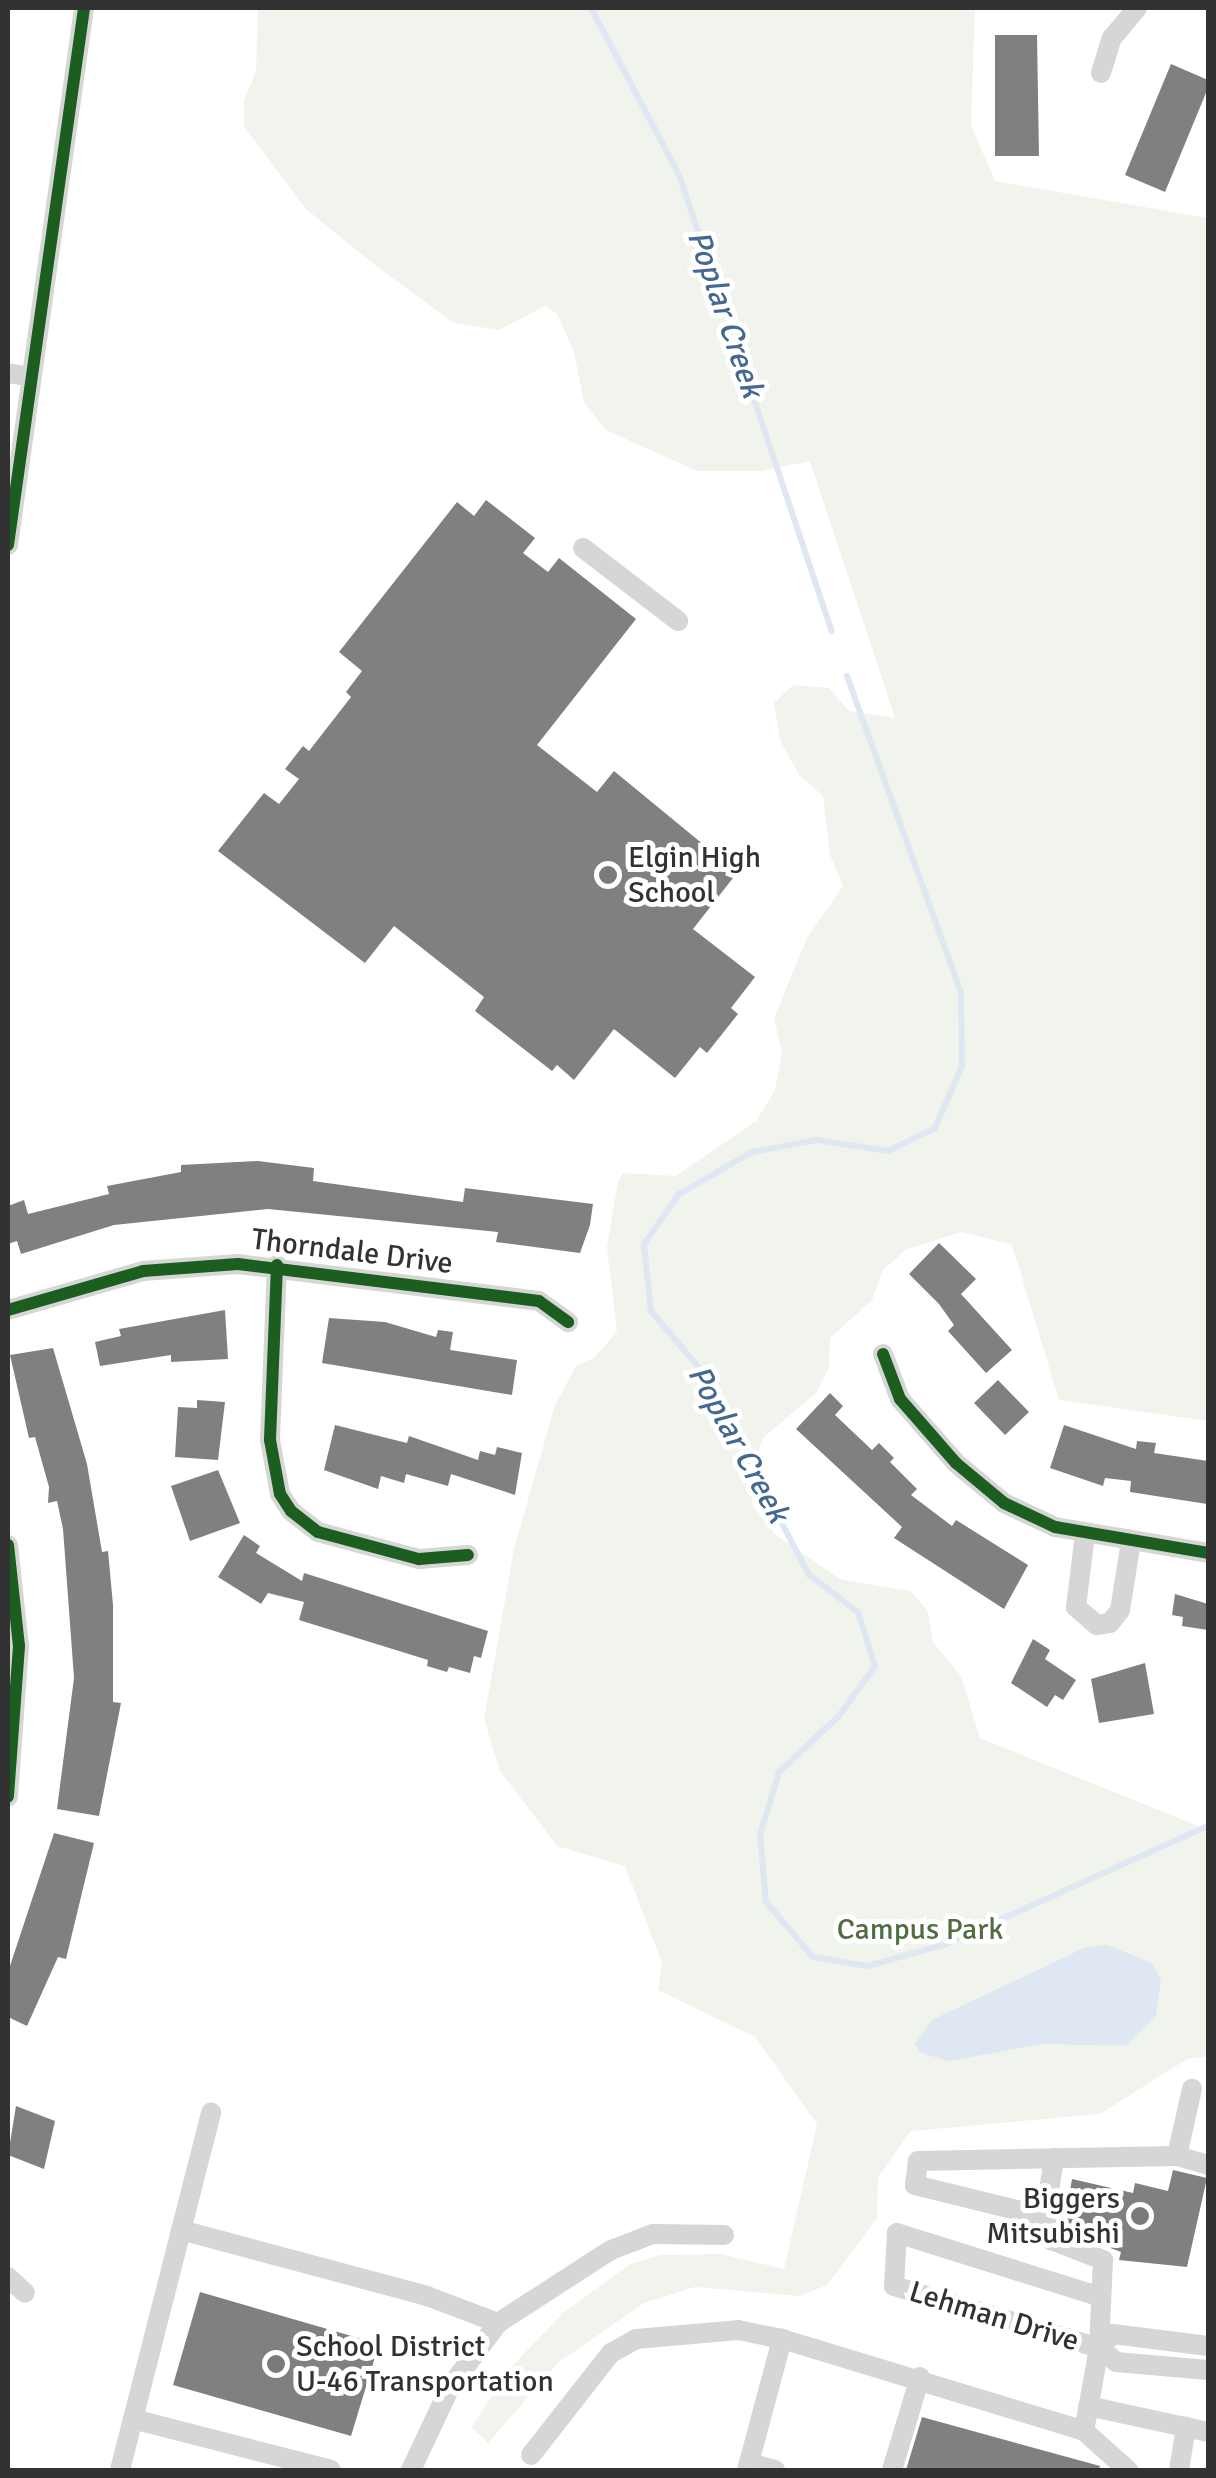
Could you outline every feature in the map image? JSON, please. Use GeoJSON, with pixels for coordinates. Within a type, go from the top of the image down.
{"type":"FeatureCollection","features":[{"type":"Feature","properties":{"kind":"street"},"geometry":{"type":"LineString","coordinates":[[8,545],[84,8]]}},
{"type":"Feature","properties":{"kind":"street"},"geometry":{"type":"LineString","coordinates":[[1101,73],[1112,38],[1137,8]]}},
{"type":"Feature","properties":{"kind":"street"},"geometry":{"type":"LineString","coordinates":[[8,374],[32,377]]}},
{"type":"Feature","properties":{"kind":"street"},"geometry":{"type":"LineString","coordinates":[[583,548],[678,620]]}},
{"type":"Feature","properties":{"kind":"street"},"geometry":{"type":"LineString","coordinates":[[278,1266],[270,1440],[280,1494],[291,1511],[318,1532],[419,1560],[468,1555]]}},
{"type":"Feature","properties":{"kind":"street","name":"Thorndale Drive"},"geometry":{"type":"LineString","coordinates":[[8,1310],[142,1272],[278,1266],[538,1301],[568,1322]]}},
{"type":"Feature","properties":{"kind":"street"},"geometry":{"type":"LineString","coordinates":[[883,1354],[900,1400],[984,1489],[1029,1516],[1085,1534],[1208,1553]]}},
{"type":"Feature","properties":{"kind":"street"},"geometry":{"type":"LineString","coordinates":[[1085,1534],[1076,1608],[1097,1625],[1110,1623],[1120,1610],[1132,1541]]}},
{"type":"Feature","properties":{"kind":"street"},"geometry":{"type":"LineString","coordinates":[[8,1545],[19,1646],[8,1797]]}},
{"type":"Feature","properties":{"kind":"street"},"geometry":{"type":"LineString","coordinates":[[1177,2156],[1192,2089]]}},
{"type":"Feature","properties":{"kind":"street"},"geometry":{"type":"LineString","coordinates":[[120,2470],[211,2112]]}},
{"type":"Feature","properties":{"kind":"street"},"geometry":{"type":"LineString","coordinates":[[1045,2216],[916,2186],[918,2161],[1177,2156],[1208,2164]]}},
{"type":"Feature","properties":{"kind":"street"},"geometry":{"type":"LineString","coordinates":[[1054,2158],[1045,2216],[1051,2240],[1103,2260],[1099,2348],[1084,2431]]}},
{"type":"Feature","properties":{"kind":"street"},"geometry":{"type":"LineString","coordinates":[[181,2230],[426,2296],[498,2323]]}},
{"type":"Feature","properties":{"kind":"street","name":"Lehman Drive"},"geometry":{"type":"LineString","coordinates":[[1102,2297],[898,2233],[894,2286],[1099,2348],[1112,2334],[1208,2346]]}},
{"type":"Feature","properties":{"kind":"street"},"geometry":{"type":"LineString","coordinates":[[411,2470],[450,2387],[498,2323],[611,2250],[653,2234],[724,2235]]}},
{"type":"Feature","properties":{"kind":"street"},"geometry":{"type":"LineString","coordinates":[[8,2277],[26,2293]]}},
{"type":"Feature","properties":{"kind":"street"},"geometry":{"type":"LineString","coordinates":[[531,2455],[611,2353],[636,2339],[683,2330],[782,2339],[920,2377],[1084,2431],[1128,2470]]}},
{"type":"Feature","properties":{"kind":"street"},"geometry":{"type":"LineString","coordinates":[[774,2470],[748,2466],[782,2339]]}},
{"type":"Feature","properties":{"kind":"street"},"geometry":{"type":"LineString","coordinates":[[1099,2348],[1116,2362],[1208,2370]]}},
{"type":"Feature","properties":{"kind":"street"},"geometry":{"type":"LineString","coordinates":[[892,2470],[920,2377]]}},
{"type":"Feature","properties":{"kind":"street"},"geometry":{"type":"LineString","coordinates":[[1088,2406],[1208,2432]]}},
{"type":"Feature","properties":{"kind":"street"},"geometry":{"type":"LineString","coordinates":[[134,2419],[330,2470]]}},
{"type":"Feature","properties":{"kind":"street"},"geometry":{"type":"LineString","coordinates":[[1180,2470],[1186,2427]]}},
{"type":"Feature","properties":{"kind":"green space","name":"Campus Park"},"geometry":{"type":"Polygon","coordinates":[[[258,8],[975,8],[971,125],[995,181],[1208,218],[1208,1421],[1059,1400],[1012,1245],[962,1232],[907,1249],[883,1270],[872,1300],[830,1338],[829,1368],[816,1393],[764,1437],[748,1474],[753,1506],[776,1535],[840,1579],[910,1591],[928,1611],[933,1642],[961,1676],[980,1738],[1203,1828],[1208,1822],[1208,2056],[1187,2059],[1100,2114],[911,2131],[878,2177],[877,2218],[827,2285],[800,2296],[695,2287],[644,2303],[558,2363],[488,2443],[471,2427],[512,2366],[563,2313],[630,2264],[661,2255],[720,2254],[784,2269],[817,2124],[755,2037],[658,1990],[662,1963],[625,1866],[557,1846],[500,1771],[484,1719],[514,1549],[555,1405],[576,1366],[594,1358],[617,1332],[607,1247],[618,1182],[622,1173],[676,1176],[756,1121],[775,1090],[782,1053],[774,1018],[807,938],[843,886],[830,855],[823,796],[799,775],[780,740],[774,703],[793,685],[829,688],[849,711],[895,718],[810,461],[761,471],[697,471],[606,430],[584,403],[574,352],[557,314],[545,306],[499,330],[454,323],[306,209],[244,126],[244,101],[256,71],[258,8]]]}},
{"type":"Feature","properties":{"kind":"shaded area"},"geometry":{"type":"Polygon","coordinates":[[[1107,1945],[1152,1963],[1161,1981],[1156,2016],[1126,2046],[1042,2044],[949,2061],[921,2053],[915,2044],[932,2020],[1084,1948],[1107,1945]]]}},
{"type":"Feature","properties":{"kind":"building"},"geometry":{"type":"Polygon","coordinates":[[[995,35],[1037,35],[1039,156],[995,156],[995,35]]]}},
{"type":"Feature","properties":{"kind":"building"},"geometry":{"type":"Polygon","coordinates":[[[1171,64],[1208,80],[1208,88],[1165,192],[1125,175],[1171,64]]]}},
{"type":"Feature","properties":{"kind":"building","name":"Elgin High School"},"geometry":{"type":"Polygon","coordinates":[[[486,500],[535,538],[523,553],[548,572],[559,558],[636,619],[537,745],[597,792],[614,771],[721,859],[716,864],[733,878],[693,929],[755,977],[731,1008],[738,1014],[707,1053],[700,1047],[675,1078],[614,1029],[574,1080],[557,1065],[552,1071],[475,1011],[484,997],[394,926],[365,963],[218,851],[264,793],[279,804],[299,779],[285,769],[303,746],[309,751],[351,697],[346,692],[362,671],[339,652],[457,502],[474,516],[486,500]]]}},
{"type":"Feature","properties":{"kind":"building"},"geometry":{"type":"Polygon","coordinates":[[[258,1161],[314,1168],[313,1181],[463,1202],[465,1188],[593,1204],[590,1225],[580,1253],[496,1242],[498,1232],[268,1209],[114,1225],[21,1254],[17,1241],[8,1244],[8,1206],[24,1200],[28,1214],[109,1194],[107,1186],[181,1172],[181,1165],[258,1161]]]}},
{"type":"Feature","properties":{"kind":"building"},"geometry":{"type":"Polygon","coordinates":[[[939,1243],[976,1279],[961,1294],[1012,1350],[986,1373],[948,1331],[954,1325],[939,1304],[909,1274],[939,1243]]]}},
{"type":"Feature","properties":{"kind":"building"},"geometry":{"type":"Polygon","coordinates":[[[225,1310],[228,1359],[171,1362],[171,1355],[100,1366],[95,1342],[121,1336],[119,1329],[225,1310]]]}},
{"type":"Feature","properties":{"kind":"building"},"geometry":{"type":"Polygon","coordinates":[[[329,1318],[385,1322],[436,1337],[438,1330],[453,1332],[450,1350],[517,1360],[512,1395],[322,1363],[329,1318]]]}},
{"type":"Feature","properties":{"kind":"building"},"geometry":{"type":"Polygon","coordinates":[[[53,1348],[87,1464],[102,1552],[108,1551],[113,1605],[113,1702],[121,1703],[99,1816],[57,1809],[74,1678],[63,1529],[57,1501],[48,1503],[49,1487],[35,1437],[29,1438],[10,1355],[53,1348]]]}},
{"type":"Feature","properties":{"kind":"building"},"geometry":{"type":"Polygon","coordinates":[[[998,1380],[1029,1412],[1005,1435],[974,1403],[998,1380]]]}},
{"type":"Feature","properties":{"kind":"building"},"geometry":{"type":"Polygon","coordinates":[[[830,1393],[843,1406],[835,1415],[872,1450],[879,1443],[894,1458],[890,1462],[917,1489],[911,1495],[952,1526],[956,1520],[1028,1565],[1004,1609],[894,1538],[902,1527],[796,1429],[830,1393]]]}},
{"type":"Feature","properties":{"kind":"building"},"geometry":{"type":"Polygon","coordinates":[[[197,1400],[225,1402],[218,1460],[175,1457],[178,1407],[197,1408],[197,1400]]]}},
{"type":"Feature","properties":{"kind":"building"},"geometry":{"type":"Polygon","coordinates":[[[335,1425],[407,1443],[409,1436],[478,1460],[480,1451],[495,1455],[497,1447],[522,1453],[515,1495],[451,1474],[448,1486],[406,1474],[404,1483],[381,1476],[378,1489],[324,1470],[335,1425]]]}},
{"type":"Feature","properties":{"kind":"building"},"geometry":{"type":"Polygon","coordinates":[[[1064,1425],[1136,1449],[1137,1441],[1156,1443],[1154,1453],[1208,1461],[1207,1504],[1130,1492],[1131,1481],[1105,1478],[1103,1486],[1050,1468],[1064,1425]]]}},
{"type":"Feature","properties":{"kind":"building"},"geometry":{"type":"Polygon","coordinates":[[[218,1470],[240,1523],[190,1541],[171,1486],[218,1470]]]}},
{"type":"Feature","properties":{"kind":"building"},"geometry":{"type":"Polygon","coordinates":[[[244,1535],[260,1546],[256,1553],[302,1581],[304,1573],[488,1631],[481,1658],[474,1656],[470,1673],[449,1667],[447,1672],[427,1666],[428,1660],[299,1620],[304,1602],[268,1593],[261,1604],[218,1577],[244,1535]]]}},
{"type":"Feature","properties":{"kind":"building"},"geometry":{"type":"Polygon","coordinates":[[[1175,1594],[1208,1604],[1208,1630],[1182,1626],[1183,1617],[1172,1615],[1175,1594]]]}},
{"type":"Feature","properties":{"kind":"building"},"geometry":{"type":"Polygon","coordinates":[[[1033,1639],[1050,1650],[1045,1659],[1076,1680],[1063,1700],[1055,1695],[1047,1707],[1011,1683],[1033,1639]]]}},
{"type":"Feature","properties":{"kind":"building"},"geometry":{"type":"Polygon","coordinates":[[[1145,1663],[1154,1714],[1099,1723],[1091,1679],[1145,1663]]]}},
{"type":"Feature","properties":{"kind":"building"},"geometry":{"type":"Polygon","coordinates":[[[54,1833],[94,1843],[66,1959],[58,1957],[27,2026],[8,2017],[8,1972],[54,1833]]]}},
{"type":"Feature","properties":{"kind":"building"},"geometry":{"type":"Polygon","coordinates":[[[16,2106],[55,2121],[44,2169],[8,2155],[16,2106]]]}},
{"type":"Feature","properties":{"kind":"building"},"geometry":{"type":"Polygon","coordinates":[[[1173,2170],[1207,2178],[1187,2267],[1119,2260],[1121,2252],[1063,2230],[1072,2179],[1133,2193],[1135,2183],[1168,2191],[1173,2170]]]}},
{"type":"Feature","properties":{"kind":"building","name":"School District U-46 Transportation"},"geometry":{"type":"Polygon","coordinates":[[[200,2292],[379,2344],[351,2436],[173,2385],[200,2292]]]}},
{"type":"Feature","properties":{"kind":"building"},"geometry":{"type":"Polygon","coordinates":[[[922,2417],[1100,2466],[1099,2470],[906,2470],[922,2417]]]}},
{"type":"Feature","properties":{"kind":"waterway","name":"Poplar Creek"},"geometry":{"type":"LineString","coordinates":[[591,8],[679,175],[832,631]]}},
{"type":"Feature","properties":{"kind":"waterway","name":"Poplar Creek"},"geometry":{"type":"LineString","coordinates":[[847,676],[961,993],[962,1066],[935,1128],[888,1151],[817,1140],[752,1152],[679,1194],[644,1244],[651,1311],[706,1376],[808,1574],[858,1612],[875,1666],[839,1716],[779,1772],[760,1835],[766,1902],[813,1957],[867,1966],[944,1945],[1208,1826]]}},
{"type":"Feature","properties":{"kind":"cycle path"},"geometry":{"type":"LineString","coordinates":[[8,545],[84,8]]}},
{"type":"Feature","properties":{"kind":"cycle path"},"geometry":{"type":"LineString","coordinates":[[8,1310],[143,1271],[238,1264],[539,1301],[568,1322]]}},
{"type":"Feature","properties":{"kind":"cycle path"},"geometry":{"type":"LineString","coordinates":[[277,1265],[270,1440],[280,1494],[291,1511],[318,1532],[419,1559],[468,1555]]}},
{"type":"Feature","properties":{"kind":"cycle path"},"geometry":{"type":"LineString","coordinates":[[883,1354],[900,1399],[956,1463],[1004,1503],[1055,1527],[1208,1553]]}},
{"type":"Feature","properties":{"kind":"cycle path"},"geometry":{"type":"LineString","coordinates":[[8,1545],[19,1646],[8,1797]]}},
{"type":"Feature","properties":{"kind":"place","name":"Elgin High School"},"geometry":{"type":"Point","coordinates":[608,875]}},
{"type":"Feature","properties":{"kind":"place","name":"Biggers Mitsubishi"},"geometry":{"type":"Point","coordinates":[1140,2216]}},
{"type":"Feature","properties":{"kind":"place","name":"School District U-46 Transportation"},"geometry":{"type":"Point","coordinates":[276,2364]}}]}
